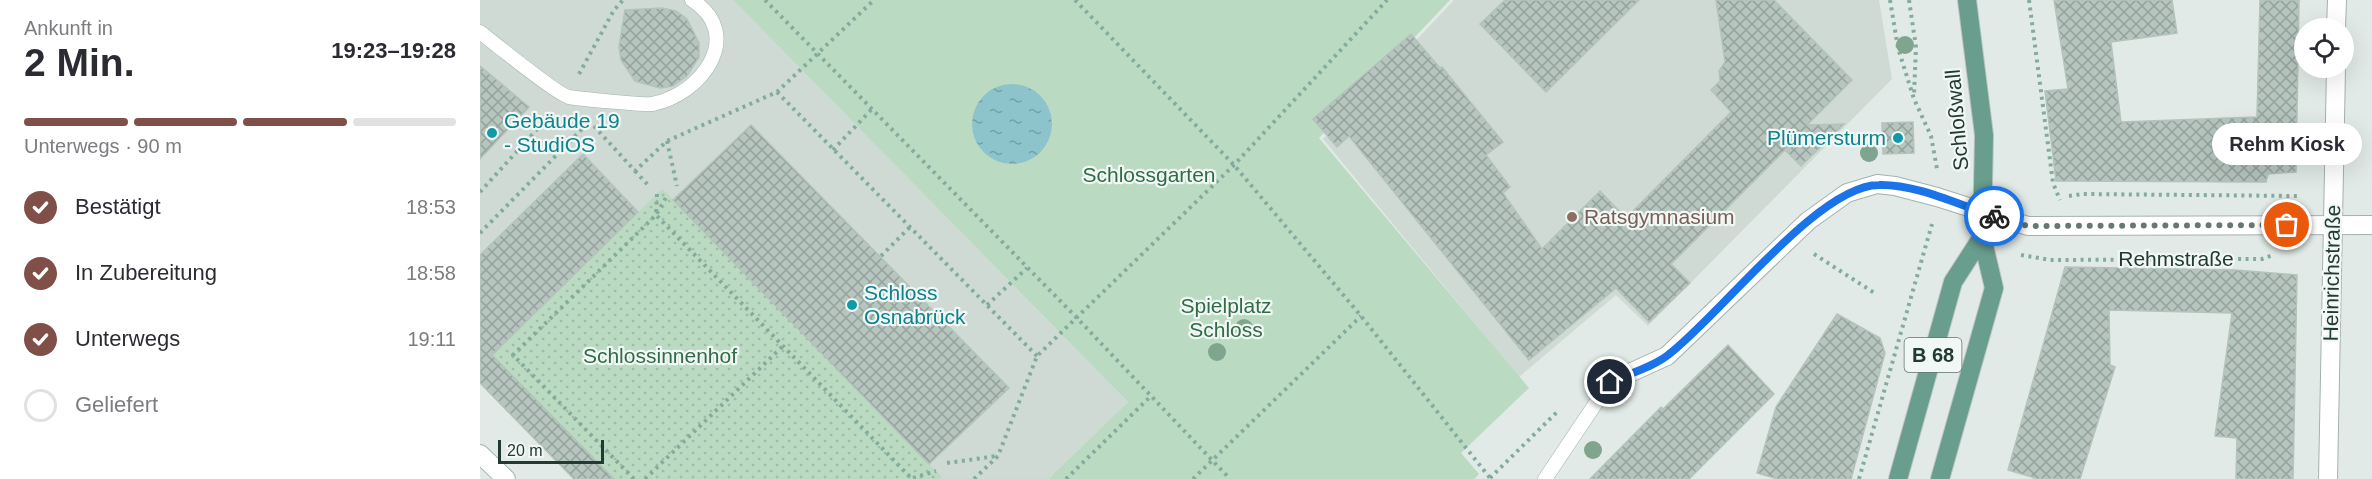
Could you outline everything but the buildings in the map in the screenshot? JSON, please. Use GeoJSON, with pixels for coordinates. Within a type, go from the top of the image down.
{"type":"FeatureCollection","features":[{"type":"Feature","properties":{"kind":"main road","name":"Schloßwall"},"geometry":{"type":"LineString","coordinates":[[1940,479],[1994,288],[1982,237],[1984,135],[1967,0]]}},
{"type":"Feature","properties":{"kind":"main road","name":"Schloßwall"},"geometry":{"type":"LineString","coordinates":[[1898,479],[1953,282],[1982,237]]}},
{"type":"Feature","properties":{"kind":"street"},"geometry":{"type":"LineString","coordinates":[[2336,18],[2337,0]]}},
{"type":"Feature","properties":{"kind":"street","name":"Heinrichstraße"},"geometry":{"type":"LineString","coordinates":[[2328,479],[2336,78]]}},
{"type":"Feature","properties":{"kind":"street","name":"Rehmstraße"},"geometry":{"type":"LineString","coordinates":[[1610,382],[1667,356],[1808,221],[1847,194],[1877,184],[1895,186],[2028,226],[2372,225]]}},
{"type":"Feature","properties":{"kind":"street"},"geometry":{"type":"LineString","coordinates":[[480,454],[506,479]]}},
{"type":"Feature","properties":{"kind":"lane"},"geometry":{"type":"LineString","coordinates":[[480,33],[567,97],[651,104],[682,93],[704,75],[716,51],[714,27],[701,6],[692,0]]}},
{"type":"Feature","properties":{"kind":"lane"},"geometry":{"type":"LineString","coordinates":[[1545,479],[1610,382]]}},
{"type":"Feature","properties":{"kind":"path"},"geometry":{"type":"LineString","coordinates":[[480,192],[567,97],[614,9],[622,0]]}},
{"type":"Feature","properties":{"kind":"path"},"geometry":{"type":"LineString","coordinates":[[765,0],[1076,317],[1230,479]]}},
{"type":"Feature","properties":{"kind":"path"},"geometry":{"type":"LineString","coordinates":[[818,54],[874,0]]}},
{"type":"Feature","properties":{"kind":"path"},"geometry":{"type":"LineString","coordinates":[[1076,0],[1234,165],[1361,316],[1490,478]]}},
{"type":"Feature","properties":{"kind":"path"},"geometry":{"type":"LineString","coordinates":[[974,479],[998,456],[1037,356],[1234,165],[1387,0]]}},
{"type":"Feature","properties":{"kind":"path"},"geometry":{"type":"LineString","coordinates":[[1890,0],[1898,48],[1914,99],[1931,136]]}},
{"type":"Feature","properties":{"kind":"path"},"geometry":{"type":"LineString","coordinates":[[1910,0],[1916,48],[1914,99]]}},
{"type":"Feature","properties":{"kind":"path"},"geometry":{"type":"LineString","coordinates":[[2029,0],[2053,183],[2060,198]]}},
{"type":"Feature","properties":{"kind":"path"},"geometry":{"type":"LineString","coordinates":[[777,92],[1037,356]]}},
{"type":"Feature","properties":{"kind":"path"},"geometry":{"type":"LineString","coordinates":[[833,150],[872,110]]}},
{"type":"Feature","properties":{"kind":"path"},"geometry":{"type":"LineString","coordinates":[[480,233],[589,121]]}},
{"type":"Feature","properties":{"kind":"path"},"geometry":{"type":"LineString","coordinates":[[667,141],[677,186]]}},
{"type":"Feature","properties":{"kind":"path"},"geometry":{"type":"LineString","coordinates":[[635,171],[648,185]]}},
{"type":"Feature","properties":{"kind":"path"},"geometry":{"type":"LineString","coordinates":[[657,194],[656,215],[913,479],[936,471]]}},
{"type":"Feature","properties":{"kind":"path"},"geometry":{"type":"LineString","coordinates":[[634,479],[513,355],[656,215],[668,194]]}},
{"type":"Feature","properties":{"kind":"path"},"geometry":{"type":"LineString","coordinates":[[881,256],[910,227]]}},
{"type":"Feature","properties":{"kind":"path","name":"Rehmstraße"},"geometry":{"type":"LineString","coordinates":[[2049,260],[2262,259],[2282,251]]}},
{"type":"Feature","properties":{"kind":"path"},"geometry":{"type":"LineString","coordinates":[[1811,253],[1876,294]]}},
{"type":"Feature","properties":{"kind":"path"},"geometry":{"type":"LineString","coordinates":[[987,305],[1027,268]]}},
{"type":"Feature","properties":{"kind":"path"},"geometry":{"type":"LineString","coordinates":[[1859,479],[1917,270]]}},
{"type":"Feature","properties":{"kind":"path"},"geometry":{"type":"LineString","coordinates":[[1193,479],[1361,316]]}},
{"type":"Feature","properties":{"kind":"path"},"geometry":{"type":"LineString","coordinates":[[645,479],[784,345]]}},
{"type":"Feature","properties":{"kind":"path"},"geometry":{"type":"LineString","coordinates":[[1066,479],[1152,396]]}},
{"type":"Feature","properties":{"kind":"path"},"geometry":{"type":"LineString","coordinates":[[947,463],[998,456]]}},
{"type":"Feature","properties":{"kind":"shaded area"},"geometry":{"type":"Polygon","coordinates":[[[480,0],[733,0],[1128,402],[1048,479],[574,479],[480,383],[480,0]]]}},
{"type":"Feature","properties":{"kind":"shaded area","name":"Ratsgymnasium"},"geometry":{"type":"Polygon","coordinates":[[[1454,0],[1879,0],[1892,79],[1648,326],[1616,295],[1519,377],[1323,139],[1454,0]]]}},
{"type":"Feature","properties":{"kind":"green space","name":"Schlossgarten"},"geometry":{"type":"Polygon","coordinates":[[[733,0],[1450,0],[1319,138],[1529,388],[1461,453],[1479,474],[1474,479],[1048,479],[1128,402],[733,0]]]}},
{"type":"Feature","properties":{"kind":"green space","name":"Schlossinnenhof"},"geometry":{"type":"Polygon","coordinates":[[[662,189],[942,477],[939,479],[614,479],[492,355],[662,189]]]}},
{"type":"Feature","properties":{"kind":"water"},"geometry":{"type":"Polygon","coordinates":[[[1012,84],[1027,87],[1040,96],[1049,109],[1052,124],[1049,139],[1040,152],[1027,161],[1012,164],[997,161],[984,152],[975,139],[972,124],[975,109],[984,96],[997,87],[1012,84]]]}},
{"type":"Feature","properties":{"kind":"way so far"},"geometry":{"type":"LineString","coordinates":[[1994,216],[2028,226],[2287,225]]}},
{"type":"Feature","properties":{"kind":"place","name":"Gebäude 19 - StudiOS"},"geometry":{"type":"Point","coordinates":[492,133]}},
{"type":"Feature","properties":{"kind":"place","name":"Plümersturm"},"geometry":{"type":"Point","coordinates":[1898,138]}},
{"type":"Feature","properties":{"kind":"place","name":"Ratsgymnasium"},"geometry":{"type":"Point","coordinates":[1572,217]}},
{"type":"Feature","properties":{"kind":"place","name":"Rehm Kiosk"},"geometry":{"type":"Point","coordinates":[2287,225]}},
{"type":"Feature","properties":{"kind":"place","name":"Schloss Osnabrück"},"geometry":{"type":"Point","coordinates":[852,305]}},
{"type":"Feature","properties":{"kind":"route"},"geometry":{"type":"LineString","coordinates":[[1610,382],[1667,356],[1808,221],[1847,194],[1877,184],[1895,186],[1994,216]]}},
{"type":"Feature","properties":{"kind":"park label","name":"Spielplatz Schloss"},"geometry":{"type":"Point","coordinates":[1226,318]}}]}
